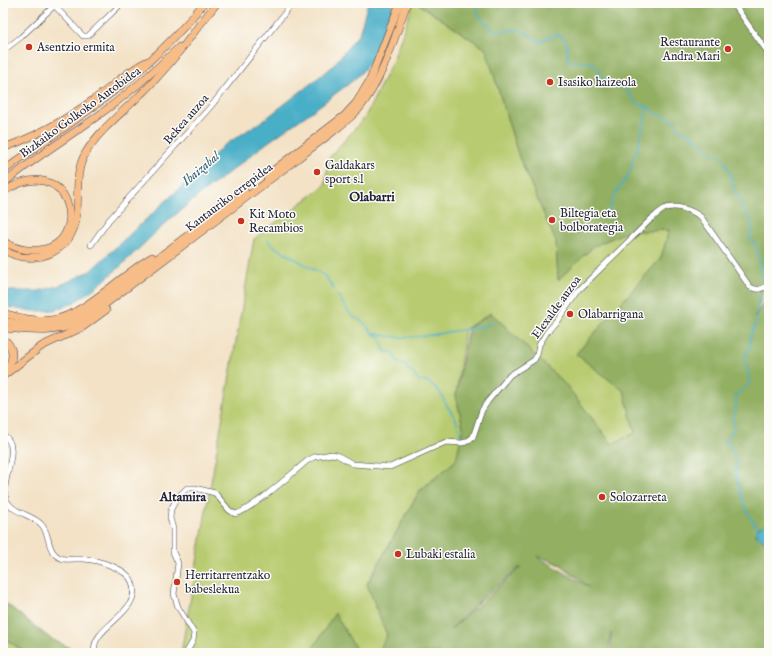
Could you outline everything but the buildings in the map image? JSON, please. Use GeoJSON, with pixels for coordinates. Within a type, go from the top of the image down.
{"type":"FeatureCollection","features":[{"type":"Feature","properties":{"kind":"highway","name":"Bizkaiko Golkoko Autobidea"},"geometry":{"type":"LineString","coordinates":[[3,172],[13,163],[118,89],[154,59],[184,28],[204,3]]}},
{"type":"Feature","properties":{"kind":"highway","name":"Bizkaiko Golkoko Autobidea"},"geometry":{"type":"LineString","coordinates":[[3,184],[21,168],[124,96],[161,65],[200,24],[217,3]]}},
{"type":"Feature","properties":{"kind":"highway","name":"Kantauriko errepidea"},"geometry":{"type":"LineString","coordinates":[[3,321],[33,326],[52,325],[67,322],[75,318],[322,134],[344,116],[356,103],[370,80],[400,3]]}},
{"type":"Feature","properties":{"kind":"highway","name":"Kantauriko errepidea"},"geometry":{"type":"LineString","coordinates":[[3,328],[53,331],[68,328],[87,318],[134,284],[330,134],[354,114],[380,75],[407,3]]}},
{"type":"Feature","properties":{"kind":"highway"},"geometry":{"type":"LineString","coordinates":[[3,249],[19,257],[34,258],[46,256],[64,244],[71,235],[76,222],[78,173],[84,155],[94,139],[142,93],[175,58],[200,24]]}},
{"type":"Feature","properties":{"kind":"highway"},"geometry":{"type":"LineString","coordinates":[[3,148],[48,128],[71,115],[138,66],[154,59]]}},
{"type":"Feature","properties":{"kind":"highway"},"geometry":{"type":"LineString","coordinates":[[3,192],[15,184],[24,181],[33,180],[48,183],[61,191],[69,206],[70,216],[69,225],[60,240],[47,248],[41,250],[25,250],[3,241]]}},
{"type":"Feature","properties":{"kind":"highway"},"geometry":{"type":"LineString","coordinates":[[3,313],[33,320],[51,320],[63,317],[82,308],[140,264],[175,245]]}},
{"type":"Feature","properties":{"kind":"highway"},"geometry":{"type":"LineString","coordinates":[[3,376],[42,346],[83,327],[95,319],[134,284]]}},
{"type":"Feature","properties":{"kind":"highway"},"geometry":{"type":"LineString","coordinates":[[3,339],[10,346],[12,354],[12,360],[9,366],[3,371]]}},
{"type":"Feature","properties":{"kind":"street","name":"Bekea auzoa"},"geometry":{"type":"LineString","coordinates":[[91,245],[109,220],[212,105],[292,3]]}},
{"type":"Feature","properties":{"kind":"street"},"geometry":{"type":"LineString","coordinates":[[733,3],[769,54]]}},
{"type":"Feature","properties":{"kind":"street"},"geometry":{"type":"LineString","coordinates":[[3,51],[21,37],[54,4],[83,36],[88,36],[118,6]]}},
{"type":"Feature","properties":{"kind":"street","name":"Elexalde auzoa"},"geometry":{"type":"LineString","coordinates":[[186,653],[193,641],[194,633],[178,606],[174,594],[178,563],[173,552],[173,529],[170,518],[171,509],[179,495],[187,488],[191,487],[215,493],[229,510],[235,514],[249,508],[314,457],[332,454],[337,455],[353,464],[372,464],[390,467],[439,444],[446,442],[466,442],[473,437],[482,410],[510,375],[534,360],[537,355],[539,345],[547,332],[557,321],[578,290],[664,209],[678,208],[696,213],[702,217],[750,287],[756,290],[762,289],[769,285]]}},
{"type":"Feature","properties":{"kind":"street"},"geometry":{"type":"LineString","coordinates":[[3,435],[9,439],[12,447],[4,490],[9,505],[42,525],[47,534],[53,552],[58,557],[65,560],[82,559],[105,564],[124,573],[131,580],[133,590],[130,602],[123,613],[97,638],[94,648],[95,653]]}},
{"type":"Feature","properties":{"kind":"green space"},"geometry":{"type":"Polygon","coordinates":[[[413,3],[417,3],[486,49],[519,157],[556,242],[558,279],[594,246],[626,232],[669,230],[661,258],[576,354],[624,391],[635,433],[612,444],[566,385],[491,313],[465,329],[456,396],[463,427],[458,459],[420,490],[367,584],[387,635],[378,653],[358,653],[335,614],[310,653],[181,653],[254,239],[325,185],[329,158],[365,117],[394,58],[413,3]]]}},
{"type":"Feature","properties":{"kind":"green space"},"geometry":{"type":"Polygon","coordinates":[[[417,3],[769,3],[769,274],[755,318],[769,291],[769,653],[611,653],[611,633],[608,653],[378,653],[387,635],[367,584],[419,492],[456,460],[463,427],[456,396],[468,328],[491,313],[566,385],[612,444],[635,433],[624,391],[576,354],[661,258],[669,230],[626,232],[594,246],[558,280],[556,242],[519,157],[486,49],[417,3]],[[538,557],[589,587],[561,565],[538,557]],[[520,568],[481,600],[450,630],[520,568]]]}},
{"type":"Feature","properties":{"kind":"green space"},"geometry":{"type":"Polygon","coordinates":[[[3,601],[51,639],[82,653],[27,653],[3,638],[3,601]]]}},
{"type":"Feature","properties":{"kind":"green space"},"geometry":{"type":"Polygon","coordinates":[[[335,613],[358,653],[310,653],[335,613]]]}},
{"type":"Feature","properties":{"kind":"green space"},"geometry":{"type":"Polygon","coordinates":[[[3,638],[27,653],[3,653],[3,638]]]}},
{"type":"Feature","properties":{"kind":"water"},"geometry":{"type":"Polygon","coordinates":[[[368,3],[394,3],[389,23],[382,41],[366,67],[353,80],[194,199],[165,224],[120,267],[84,296],[71,304],[55,310],[37,311],[3,306],[3,291],[39,291],[61,285],[90,271],[205,165],[222,147],[268,117],[332,67],[359,34],[368,3]]]}},
{"type":"Feature","properties":{"kind":"water"},"geometry":{"type":"Polygon","coordinates":[[[769,523],[769,544],[756,535],[758,528],[769,523]]]}},
{"type":"Feature","properties":{"kind":"waterway"},"geometry":{"type":"LineString","coordinates":[[478,3],[477,11],[479,16],[494,30],[520,30],[529,34],[538,42],[545,40],[554,34],[563,38],[566,44],[569,61],[589,62],[594,64],[600,75],[628,92],[638,105],[647,106],[657,114],[674,121],[680,129],[694,137],[712,154],[717,154],[722,157],[730,173],[734,191],[741,199],[742,209],[750,218],[753,231],[750,234],[750,239],[757,246],[757,254],[760,262],[759,269],[763,286]]}},
{"type":"Feature","properties":{"kind":"waterway"},"geometry":{"type":"LineString","coordinates":[[605,218],[617,191],[631,170],[648,107]]}},
{"type":"Feature","properties":{"kind":"waterway"},"geometry":{"type":"LineString","coordinates":[[268,240],[275,247],[325,276],[334,290]]}},
{"type":"Feature","properties":{"kind":"waterway"},"geometry":{"type":"LineString","coordinates":[[758,532],[749,515],[739,488],[736,472],[737,460],[731,446],[726,443],[725,440],[732,433],[734,427],[732,420],[736,410],[736,395],[750,383],[745,358],[746,353],[750,348],[750,337],[756,322],[758,296],[760,293]]}},
{"type":"Feature","properties":{"kind":"waterway"},"geometry":{"type":"LineString","coordinates":[[337,295],[351,315],[362,321],[374,335],[380,338],[385,352],[392,352],[398,363],[406,366],[407,370],[411,371],[419,381],[428,382],[436,388],[456,419],[461,436]]}},
{"type":"Feature","properties":{"kind":"waterway"},"geometry":{"type":"LineString","coordinates":[[373,333],[393,337],[414,337],[474,328],[493,323]]}},
{"type":"Feature","properties":{"kind":"place","name":"Asentzio ermita"},"geometry":{"type":"Point","coordinates":[29,47]}},
{"type":"Feature","properties":{"kind":"place","name":"Restaurante Andra Mari"},"geometry":{"type":"Point","coordinates":[728,49]}},
{"type":"Feature","properties":{"kind":"place","name":"Isasiko haizeola"},"geometry":{"type":"Point","coordinates":[550,82]}},
{"type":"Feature","properties":{"kind":"place","name":"Galdakars sport s.l"},"geometry":{"type":"Point","coordinates":[317,172]}},
{"type":"Feature","properties":{"kind":"place","name":"Biltegia eta bolborategia"},"geometry":{"type":"Point","coordinates":[552,220]}},
{"type":"Feature","properties":{"kind":"place","name":"Kit Moto Recambios"},"geometry":{"type":"Point","coordinates":[241,221]}},
{"type":"Feature","properties":{"kind":"place","name":"Olabarrigana"},"geometry":{"type":"Point","coordinates":[570,314]}},
{"type":"Feature","properties":{"kind":"place","name":"Solozarreta"},"geometry":{"type":"Point","coordinates":[602,497]}},
{"type":"Feature","properties":{"kind":"place","name":"Lubaki estalia"},"geometry":{"type":"Point","coordinates":[398,554]}},
{"type":"Feature","properties":{"kind":"place","name":"Herritarrentzako babeslekua"},"geometry":{"type":"Point","coordinates":[177,582]}},
{"type":"Feature","properties":{"kind":"district","name":"Olabarri"},"geometry":{"type":"Point","coordinates":[372,196]}},
{"type":"Feature","properties":{"kind":"district","name":"Altamira"},"geometry":{"type":"Point","coordinates":[183,496]}},
{"type":"Feature","properties":{"kind":"water label","name":"Ibaizabal"},"geometry":{"type":"Point","coordinates":[200,168]}}]}
